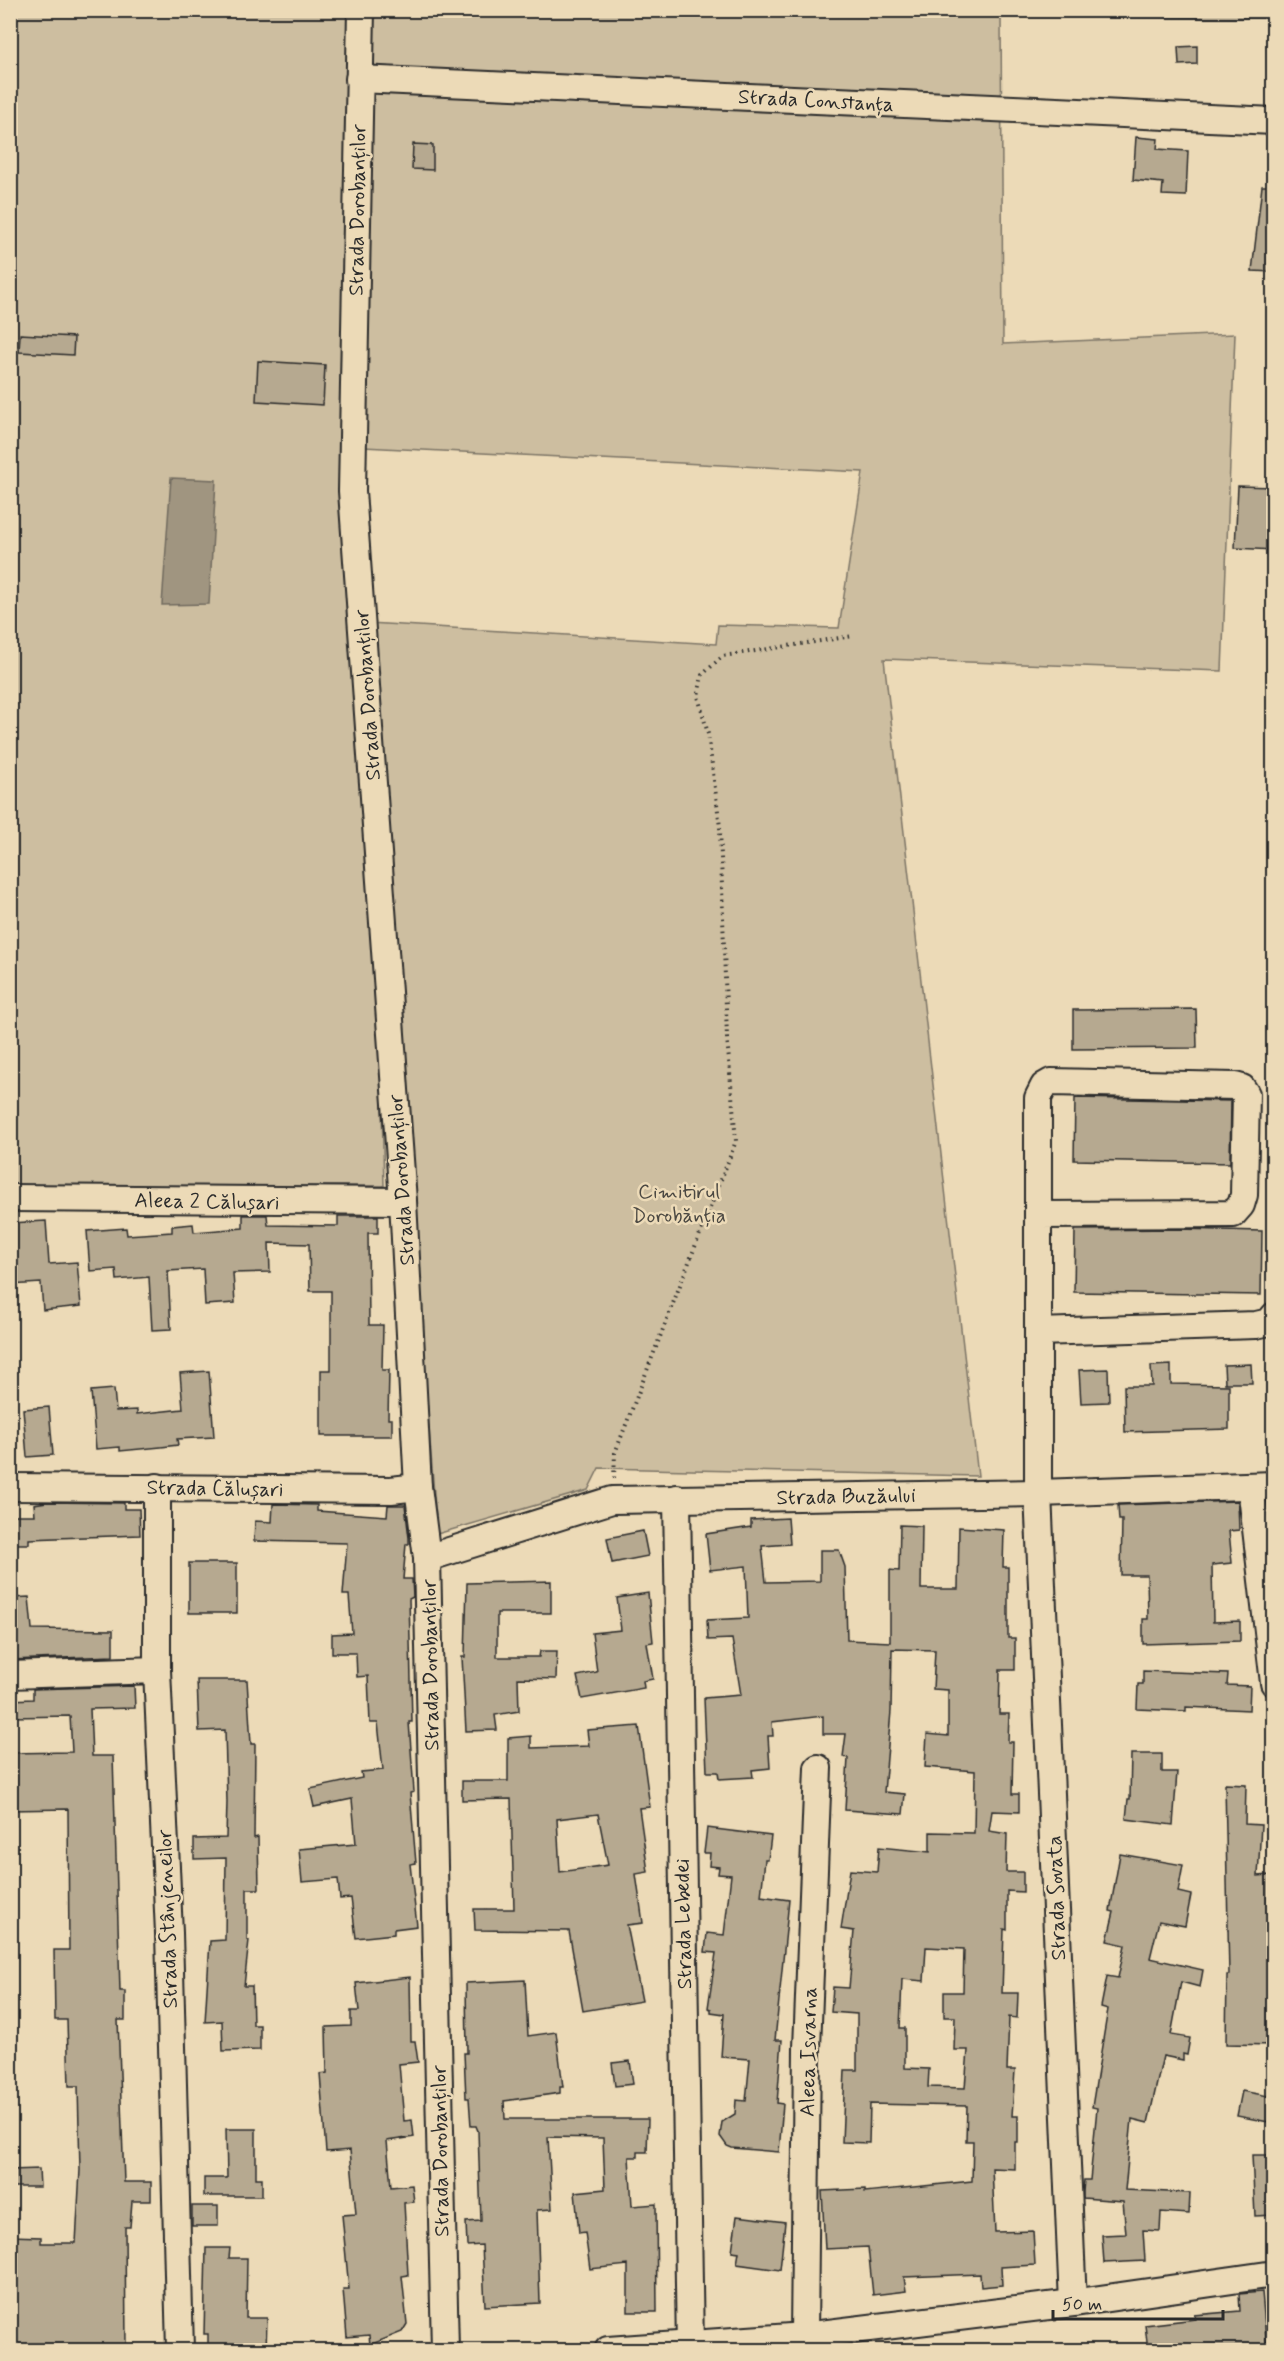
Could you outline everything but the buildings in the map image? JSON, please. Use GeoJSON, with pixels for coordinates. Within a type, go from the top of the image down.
{"type":"FeatureCollection","features":[{"type":"Feature","properties":{"kind":"street","name":"Strada Dorobanților"},"geometry":{"type":"LineString","coordinates":[[362,10],[352,491],[403,1201],[418,1487],[428,1558],[445,2350]]}},
{"type":"Feature","properties":{"kind":"street","name":"Strada Constanța"},"geometry":{"type":"LineString","coordinates":[[359,79],[1274,121]]}},
{"type":"Feature","properties":{"kind":"street","name":"Strada Sovata"},"geometry":{"type":"LineString","coordinates":[[1038,1215],[1233,1214],[1241,1205],[1244,1196],[1246,1094],[1242,1088],[1235,1086],[1051,1082],[1044,1086],[1038,1098],[1038,1215],[1038,1493],[1073,2303]]}},
{"type":"Feature","properties":{"kind":"street","name":"Aleea 2 Călușari"},"geometry":{"type":"LineString","coordinates":[[10,1198],[403,1201]]}},
{"type":"Feature","properties":{"kind":"street"},"geometry":{"type":"LineString","coordinates":[[1038,1332],[1256,1325],[1269,1322],[1274,1316]]}},
{"type":"Feature","properties":{"kind":"street","name":"Strada Buzăului"},"geometry":{"type":"LineString","coordinates":[[428,1558],[612,1500],[1038,1493],[1262,1486]]}},
{"type":"Feature","properties":{"kind":"street"},"geometry":{"type":"LineString","coordinates":[[1262,1486],[1274,1683]]}},
{"type":"Feature","properties":{"kind":"street","name":"Strada Călușari"},"geometry":{"type":"LineString","coordinates":[[10,1487],[391,1490],[418,1487]]}},
{"type":"Feature","properties":{"kind":"street","name":"Strada Stânjeneilor"},"geometry":{"type":"LineString","coordinates":[[158,1487],[157,1670],[169,1933],[180,2350]]}},
{"type":"Feature","properties":{"kind":"street","name":"Strada Lebedei"},"geometry":{"type":"LineString","coordinates":[[677,1498],[690,2348]]}},
{"type":"Feature","properties":{"kind":"street"},"geometry":{"type":"LineString","coordinates":[[10,1675],[157,1670]]}},
{"type":"Feature","properties":{"kind":"street","name":"Aleea Isvarna"},"geometry":{"type":"LineString","coordinates":[[804,2336],[807,2048],[818,1768]]}},
{"type":"Feature","properties":{"kind":"street"},"geometry":{"type":"LineString","coordinates":[[608,2350],[690,2348],[804,2336],[1073,2303],[1274,2274]]}},
{"type":"Feature","properties":{"kind":"path"},"geometry":{"type":"LineString","coordinates":[[612,1500],[615,1453],[736,1141],[727,1038],[720,827],[708,734],[698,696],[702,675],[723,656],[852,636]]}},
{"type":"Feature","properties":{"kind":"green space","name":"Cimitirul Dorobănția"},"geometry":{"type":"Polygon","coordinates":[[[10,11],[1273,11],[1273,18],[1001,17],[1003,344],[1235,334],[1222,671],[884,659],[978,1476],[599,1468],[588,1490],[437,1534],[370,641],[384,1186],[11,1186],[10,11]],[[363,447],[369,623],[716,644],[718,625],[839,628],[863,472],[363,447]]]}},
{"type":"Feature","properties":{"kind":"shaded area"},"geometry":{"type":"Polygon","coordinates":[[[171,478],[216,480],[209,604],[162,605],[171,478]]]}}]}
